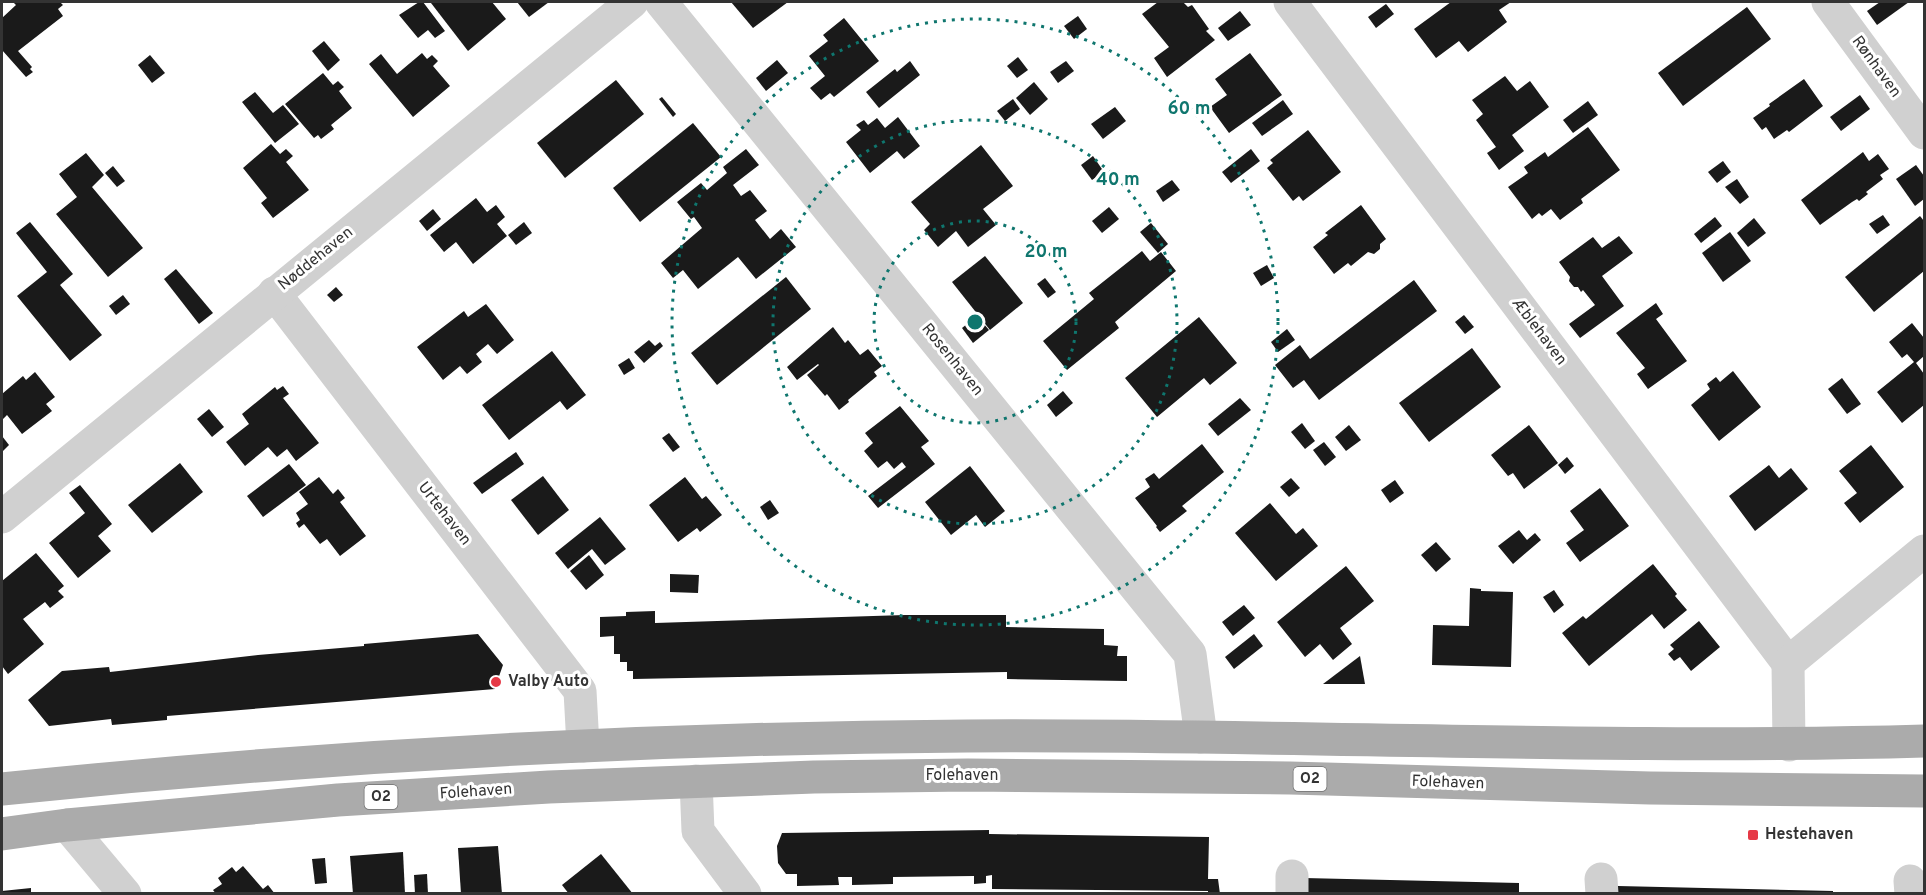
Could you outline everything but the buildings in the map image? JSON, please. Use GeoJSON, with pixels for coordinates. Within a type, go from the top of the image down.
{"type":"FeatureCollection","features":[{"type":"Feature","properties":{"kind":"main road"},"geometry":{"type":"LineString","coordinates":[[2,789],[422,754],[812,738],[1201,737],[1789,745],[1924,741]]}},
{"type":"Feature","properties":{"kind":"main road","name":"Folehaven"},"geometry":{"type":"LineString","coordinates":[[2,834],[67,825],[338,800],[696,781],[968,775],[1290,778],[1630,788],[1924,791]]}},
{"type":"Feature","properties":{"kind":"street","name":"Nøddehaven"},"geometry":{"type":"LineString","coordinates":[[2,517],[632,2]]}},
{"type":"Feature","properties":{"kind":"street","name":"Rosenhaven"},"geometry":{"type":"LineString","coordinates":[[661,2],[1191,654],[1201,737]]}},
{"type":"Feature","properties":{"kind":"street","name":"Æblehaven"},"geometry":{"type":"LineString","coordinates":[[1290,2],[1788,663]]}},
{"type":"Feature","properties":{"kind":"street","name":"Rønhaven"},"geometry":{"type":"LineString","coordinates":[[1828,2],[1924,133]]}},
{"type":"Feature","properties":{"kind":"street","name":"Urtehaven"},"geometry":{"type":"LineString","coordinates":[[274,293],[580,691],[583,746]]}},
{"type":"Feature","properties":{"kind":"street"},"geometry":{"type":"LineString","coordinates":[[1789,745],[1788,663],[1924,551]]}},
{"type":"Feature","properties":{"kind":"street"},"geometry":{"type":"LineString","coordinates":[[696,781],[698,831],[745,894]]}},
{"type":"Feature","properties":{"kind":"street"},"geometry":{"type":"LineString","coordinates":[[67,825],[125,894]]}},
{"type":"Feature","properties":{"kind":"place","name":"Valby Auto"},"geometry":{"type":"Point","coordinates":[496,682]}},
{"type":"Feature","properties":{"kind":"place","name":"Hestehaven"},"geometry":{"type":"Point","coordinates":[1753,835]}}]}
